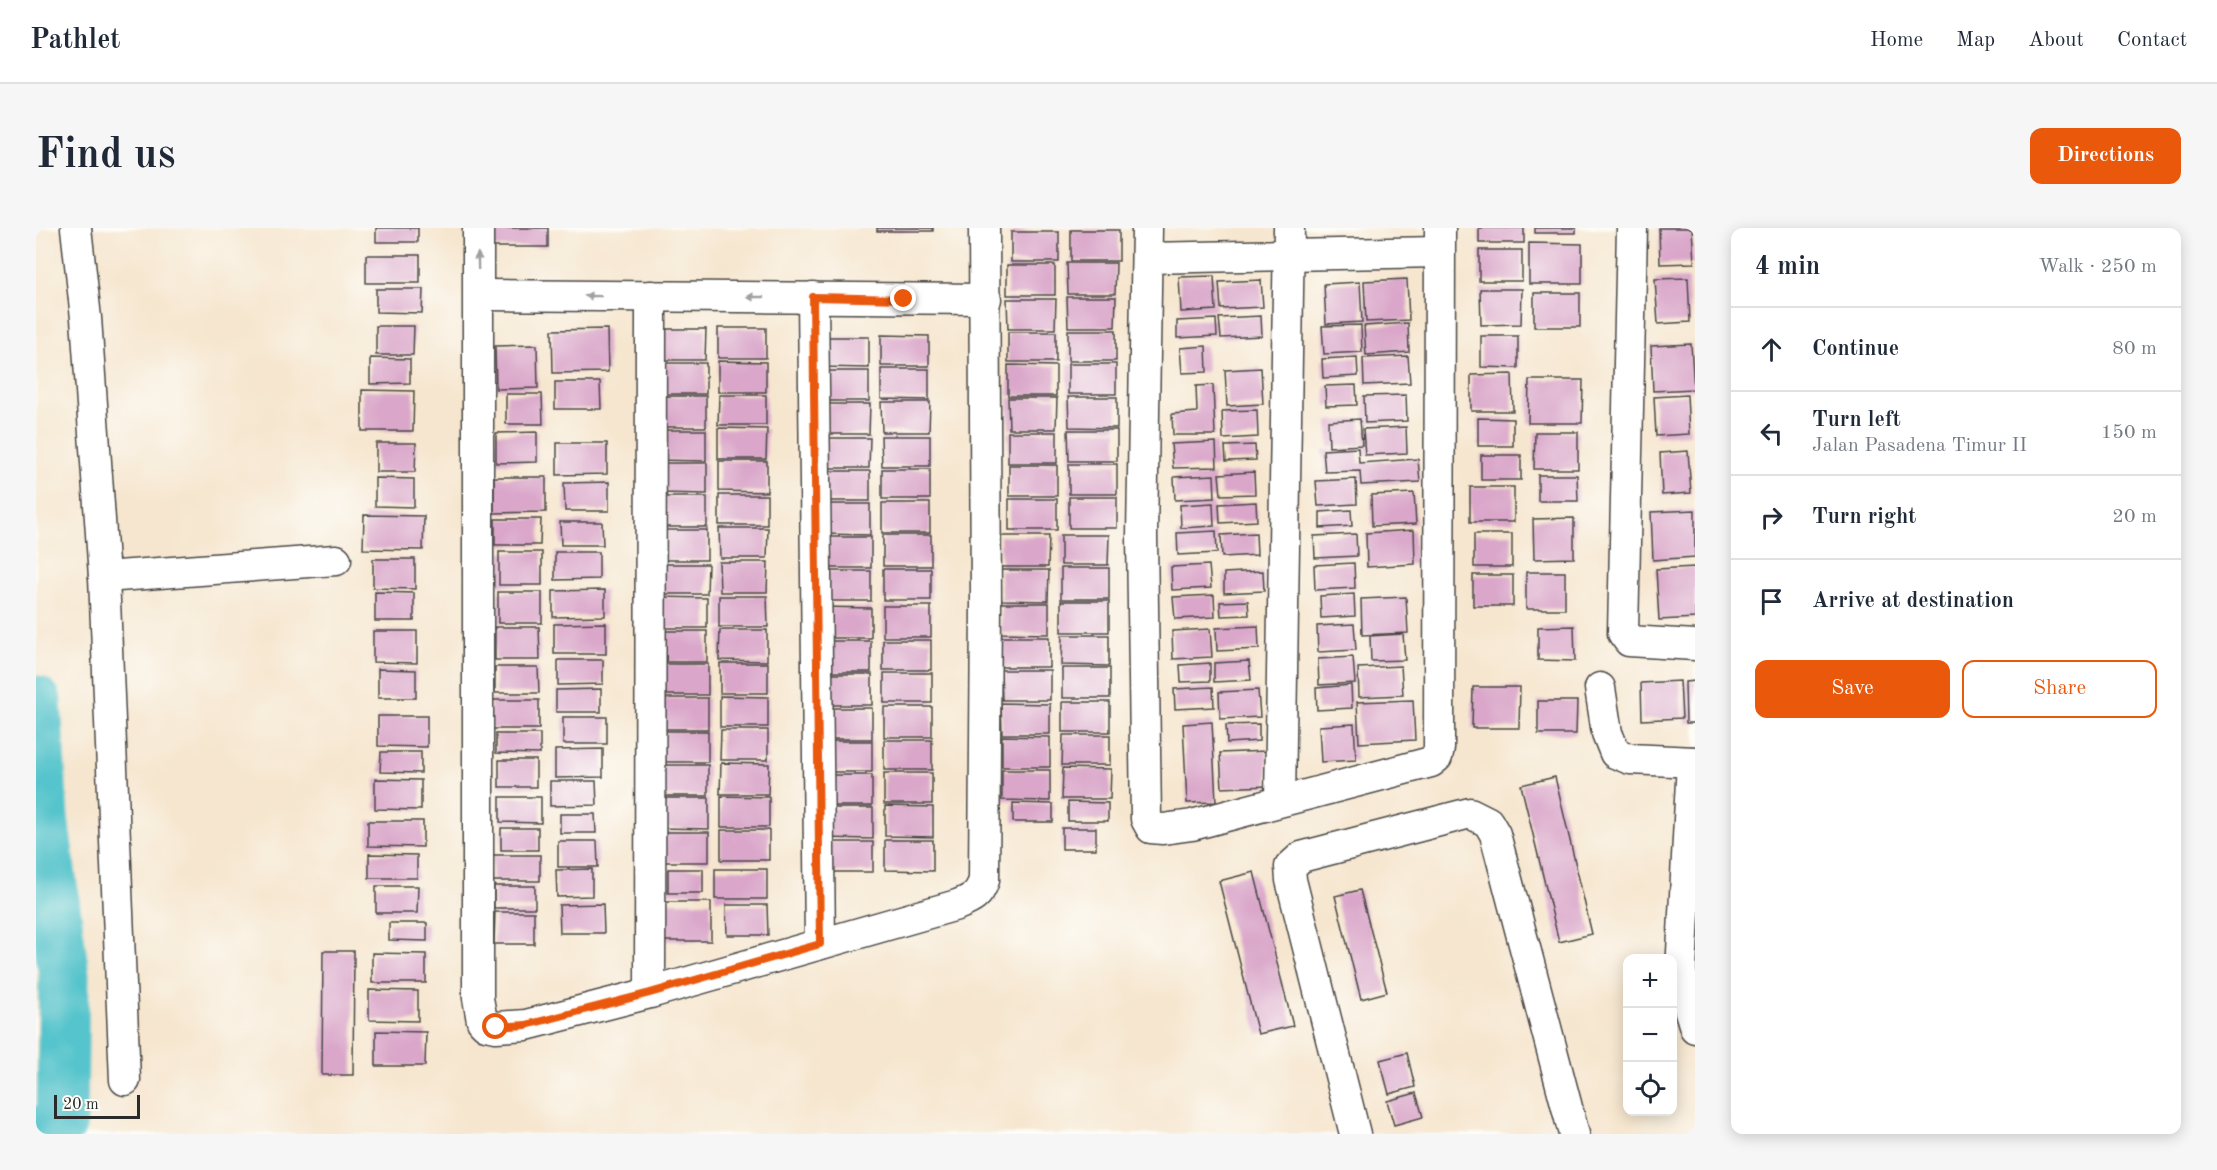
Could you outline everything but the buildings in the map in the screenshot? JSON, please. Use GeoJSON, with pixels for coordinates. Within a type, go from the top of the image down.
{"type":"FeatureCollection","features":[{"type":"Feature","properties":{"kind":"street"},"geometry":{"type":"LineString","coordinates":[[76,228],[86,318],[104,577],[125,1080]]}},
{"type":"Feature","properties":{"kind":"street"},"geometry":{"type":"LineString","coordinates":[[478,228],[478,998],[479,1015],[488,1026],[515,1027],[650,993],[957,905],[975,898],[981,891],[983,883],[986,299],[984,228]]}},
{"type":"Feature","properties":{"kind":"street"},"geometry":{"type":"LineString","coordinates":[[1147,228],[1142,536],[1147,821],[1151,828],[1155,829],[1179,828],[1431,762],[1438,753],[1440,240],[1289,241],[1147,258]]}},
{"type":"Feature","properties":{"kind":"street"},"geometry":{"type":"LineString","coordinates":[[1632,228],[1623,633],[1629,640],[1695,645]]}},
{"type":"Feature","properties":{"kind":"street"},"geometry":{"type":"LineString","coordinates":[[1280,801],[1289,241]]}},
{"type":"Feature","properties":{"kind":"street"},"geometry":{"type":"LineString","coordinates":[[479,295],[986,299]]}},
{"type":"Feature","properties":{"kind":"street"},"geometry":{"type":"LineString","coordinates":[[650,993],[651,296]]}},
{"type":"Feature","properties":{"kind":"street"},"geometry":{"type":"LineString","coordinates":[[813,297],[820,944]]}},
{"type":"Feature","properties":{"kind":"street"},"geometry":{"type":"LineString","coordinates":[[104,577],[336,560]]}},
{"type":"Feature","properties":{"kind":"street"},"geometry":{"type":"LineString","coordinates":[[1600,688],[1604,718],[1615,753],[1630,759],[1693,762],[1681,971],[1685,995],[1695,1028]]}},
{"type":"Feature","properties":{"kind":"street"},"geometry":{"type":"LineString","coordinates":[[1355,1134],[1291,880],[1290,867],[1301,857],[1470,813],[1488,822],[1495,834],[1574,1134]]}},
{"type":"Feature","properties":{"kind":"waterway"},"geometry":{"type":"LineString","coordinates":[[36,701],[43,818],[64,975],[62,1122],[36,1134]]}},
{"type":"Feature","properties":{"kind":"route"},"geometry":{"type":"LineString","coordinates":[[496,1027],[526,1025],[650,993],[820,944],[813,297],[904,299]]}}]}
